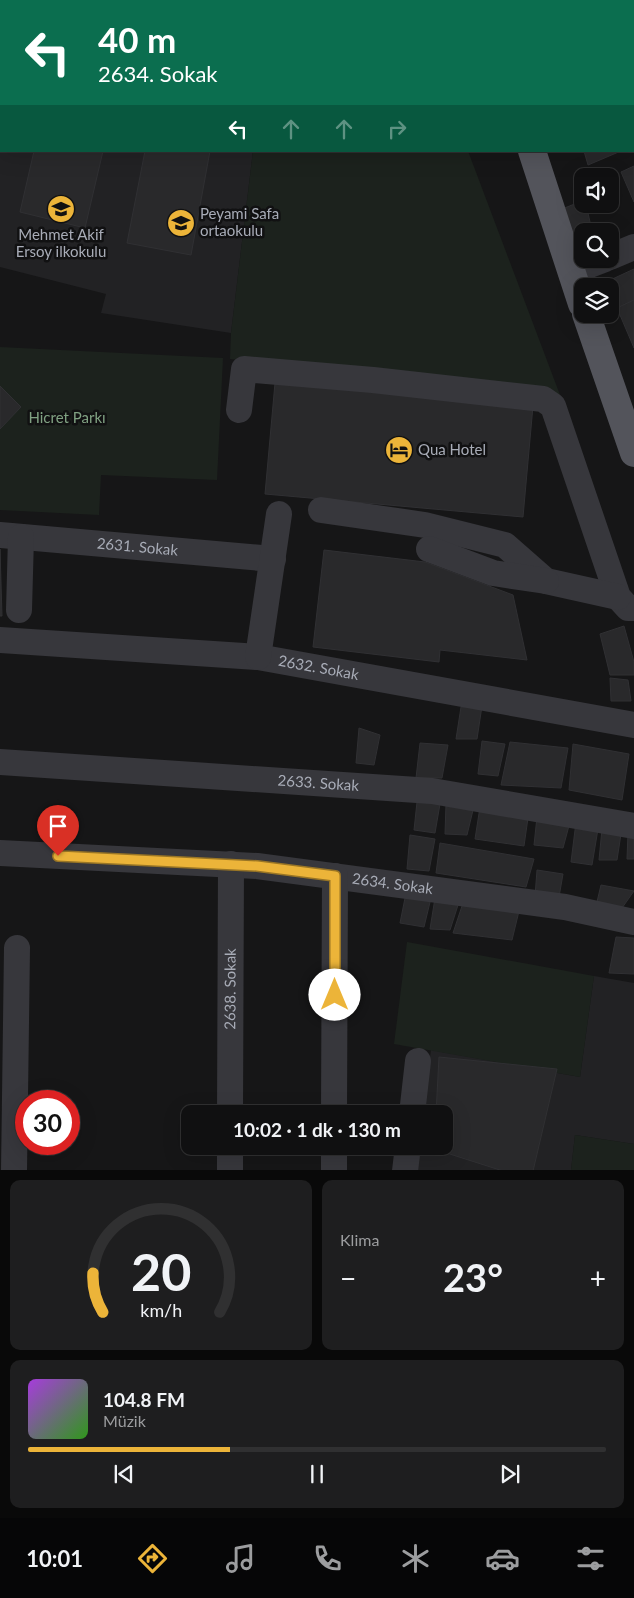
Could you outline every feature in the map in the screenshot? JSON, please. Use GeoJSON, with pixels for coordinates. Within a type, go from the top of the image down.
{"type":"FeatureCollection","features":[{"type":"Feature","properties":{"kind":"main road"},"geometry":{"type":"LineString","coordinates":[[532,152],[574,281]]}},
{"type":"Feature","properties":{"kind":"main road"},"geometry":{"type":"LineString","coordinates":[[590,323],[628,413],[634,453]]}},
{"type":"Feature","properties":{"kind":"street"},"geometry":{"type":"LineString","coordinates":[[619,253],[634,247]]}},
{"type":"Feature","properties":{"kind":"street"},"geometry":{"type":"LineString","coordinates":[[571,272],[581,268]]}},
{"type":"Feature","properties":{"kind":"street"},"geometry":{"type":"LineString","coordinates":[[239,410],[244,370],[373,380],[543,399],[553,406],[626,602]]}},
{"type":"Feature","properties":{"kind":"street"},"geometry":{"type":"LineString","coordinates":[[321,510],[425,525],[505,545],[546,581]]}},
{"type":"Feature","properties":{"kind":"street"},"geometry":{"type":"LineString","coordinates":[[258,657],[279,514]]}},
{"type":"Feature","properties":{"kind":"street"},"geometry":{"type":"LineString","coordinates":[[10,536],[18,610]]}},
{"type":"Feature","properties":{"kind":"street","name":"2631. Sokak"},"geometry":{"type":"LineString","coordinates":[[10,536],[273,560]]}},
{"type":"Feature","properties":{"kind":"street"},"geometry":{"type":"LineString","coordinates":[[429,550],[493,573],[546,581],[626,602]]}},
{"type":"Feature","properties":{"kind":"street","name":"2632. Sokak"},"geometry":{"type":"LineString","coordinates":[[0,640],[258,657],[634,725]]}},
{"type":"Feature","properties":{"kind":"street","name":"2633. Sokak"},"geometry":{"type":"LineString","coordinates":[[0,762],[432,791],[634,826]]}},
{"type":"Feature","properties":{"kind":"street","name":"2634. Sokak"},"geometry":{"type":"LineString","coordinates":[[0,853],[231,864],[335,876],[565,908],[634,922]]}},
{"type":"Feature","properties":{"kind":"street","name":"2638. Sokak"},"geometry":{"type":"LineString","coordinates":[[230,1105],[231,864]]}},
{"type":"Feature","properties":{"kind":"street"},"geometry":{"type":"LineString","coordinates":[[334,1105],[335,876]]}},
{"type":"Feature","properties":{"kind":"street"},"geometry":{"type":"LineString","coordinates":[[14,1170],[17,948]]}},
{"type":"Feature","properties":{"kind":"street"},"geometry":{"type":"LineString","coordinates":[[413,1105],[418,1061]]}},
{"type":"Feature","properties":{"kind":"street"},"geometry":{"type":"LineString","coordinates":[[230,1155],[230,1170]]}},
{"type":"Feature","properties":{"kind":"street"},"geometry":{"type":"LineString","coordinates":[[334,1155],[334,1170]]}},
{"type":"Feature","properties":{"kind":"street"},"geometry":{"type":"LineString","coordinates":[[405,1170],[407,1155]]}},
{"type":"Feature","properties":{"kind":"shaded area"},"geometry":{"type":"Polygon","coordinates":[[[0,152],[253,152],[231,333],[101,313],[106,294],[0,267],[0,152]]]}},
{"type":"Feature","properties":{"kind":"shaded area"},"geometry":{"type":"Polygon","coordinates":[[[594,976],[634,983],[634,1144],[575,1135],[571,1170],[414,1170],[416,1155],[453,1155],[453,1105],[423,1105],[431,1050],[580,1077],[594,976]]]}},
{"type":"Feature","properties":{"kind":"green space"},"geometry":{"type":"Polygon","coordinates":[[[253,152],[468,152],[560,395],[230,359],[231,333],[253,152]]]}},
{"type":"Feature","properties":{"kind":"green space","name":"Hicret Parkı"},"geometry":{"type":"Polygon","coordinates":[[[0,347],[223,358],[217,480],[101,475],[99,515],[0,510],[0,347]]]}},
{"type":"Feature","properties":{"kind":"green space"},"geometry":{"type":"Polygon","coordinates":[[[407,942],[594,976],[580,1077],[394,1044],[407,942]]]}},
{"type":"Feature","properties":{"kind":"green space"},"geometry":{"type":"Polygon","coordinates":[[[575,1135],[634,1144],[634,1170],[571,1170],[575,1135]]]}},
{"type":"Feature","properties":{"kind":"building"},"geometry":{"type":"Polygon","coordinates":[[[34,152],[103,152],[85,228],[20,212],[34,152]]]}},
{"type":"Feature","properties":{"kind":"building"},"geometry":{"type":"Polygon","coordinates":[[[145,152],[210,152],[191,255],[127,243],[145,152]]]}},
{"type":"Feature","properties":{"kind":"building"},"geometry":{"type":"Polygon","coordinates":[[[584,152],[619,152],[588,165],[584,152]]]}},
{"type":"Feature","properties":{"kind":"building"},"geometry":{"type":"Polygon","coordinates":[[[634,166],[634,202],[621,172],[634,166]]]}},
{"type":"Feature","properties":{"kind":"building"},"geometry":{"type":"Polygon","coordinates":[[[574,204],[574,213],[588,213],[590,223],[574,223],[574,243],[562,209],[574,204]]]}},
{"type":"Feature","properties":{"kind":"building"},"geometry":{"type":"Polygon","coordinates":[[[634,269],[634,300],[619,307],[619,278],[615,278],[634,269]]]}},
{"type":"Feature","properties":{"kind":"building"},"geometry":{"type":"Polygon","coordinates":[[[634,300],[634,348],[619,313],[619,307],[634,300]]]}},
{"type":"Feature","properties":{"kind":"building","name":"Qua Hotel"},"geometry":{"type":"Polygon","coordinates":[[[275,383],[533,406],[523,517],[265,494],[275,383]]]}},
{"type":"Feature","properties":{"kind":"building"},"geometry":{"type":"Polygon","coordinates":[[[0,386],[21,407],[0,429],[0,386]]]}},
{"type":"Feature","properties":{"kind":"building"},"geometry":{"type":"Polygon","coordinates":[[[0,549],[2,616],[0,616],[0,549]]]}},
{"type":"Feature","properties":{"kind":"building"},"geometry":{"type":"Polygon","coordinates":[[[324,550],[425,562],[513,595],[527,660],[440,650],[439,662],[313,647],[324,550]]]}},
{"type":"Feature","properties":{"kind":"building"},"geometry":{"type":"Polygon","coordinates":[[[624,626],[634,662],[634,675],[610,675],[600,634],[624,626]]]}},
{"type":"Feature","properties":{"kind":"building"},"geometry":{"type":"Polygon","coordinates":[[[610,678],[628,680],[631,701],[611,701],[610,678]]]}},
{"type":"Feature","properties":{"kind":"building"},"geometry":{"type":"Polygon","coordinates":[[[482,706],[477,739],[456,739],[461,707],[482,706]]]}},
{"type":"Feature","properties":{"kind":"building"},"geometry":{"type":"Polygon","coordinates":[[[359,728],[380,735],[374,765],[356,763],[359,728]]]}},
{"type":"Feature","properties":{"kind":"building"},"geometry":{"type":"Polygon","coordinates":[[[482,741],[505,744],[498,776],[478,774],[482,741]]]}},
{"type":"Feature","properties":{"kind":"building"},"geometry":{"type":"Polygon","coordinates":[[[510,742],[568,748],[561,788],[501,785],[510,742]]]}},
{"type":"Feature","properties":{"kind":"building"},"geometry":{"type":"Polygon","coordinates":[[[420,743],[448,745],[442,778],[416,778],[420,743]]]}},
{"type":"Feature","properties":{"kind":"building"},"geometry":{"type":"Polygon","coordinates":[[[573,744],[629,754],[622,800],[569,790],[573,744]]]}},
{"type":"Feature","properties":{"kind":"building"},"geometry":{"type":"Polygon","coordinates":[[[417,802],[440,804],[435,833],[414,830],[417,802]]]}},
{"type":"Feature","properties":{"kind":"building"},"geometry":{"type":"Polygon","coordinates":[[[446,804],[474,806],[467,835],[445,834],[446,804]]]}},
{"type":"Feature","properties":{"kind":"building"},"geometry":{"type":"Polygon","coordinates":[[[480,807],[528,818],[524,846],[475,839],[480,807]]]}},
{"type":"Feature","properties":{"kind":"building"},"geometry":{"type":"Polygon","coordinates":[[[537,817],[570,822],[563,848],[534,845],[537,817]]]}},
{"type":"Feature","properties":{"kind":"building"},"geometry":{"type":"Polygon","coordinates":[[[576,822],[598,829],[592,865],[571,862],[576,822]]]}},
{"type":"Feature","properties":{"kind":"building"},"geometry":{"type":"Polygon","coordinates":[[[602,829],[621,834],[617,860],[599,860],[602,829]]]}},
{"type":"Feature","properties":{"kind":"building"},"geometry":{"type":"Polygon","coordinates":[[[628,833],[634,834],[634,859],[627,859],[628,833]]]}},
{"type":"Feature","properties":{"kind":"building"},"geometry":{"type":"Polygon","coordinates":[[[410,835],[435,839],[429,871],[407,869],[410,835]]]}},
{"type":"Feature","properties":{"kind":"building"},"geometry":{"type":"Polygon","coordinates":[[[440,843],[534,859],[526,887],[436,873],[440,843]]]}},
{"type":"Feature","properties":{"kind":"building"},"geometry":{"type":"Polygon","coordinates":[[[537,870],[563,874],[559,897],[535,896],[537,870]]]}},
{"type":"Feature","properties":{"kind":"building"},"geometry":{"type":"Polygon","coordinates":[[[601,885],[634,891],[622,908],[596,906],[601,885]]]}},
{"type":"Feature","properties":{"kind":"building"},"geometry":{"type":"Polygon","coordinates":[[[406,893],[431,898],[424,927],[400,923],[406,893]]]}},
{"type":"Feature","properties":{"kind":"building"},"geometry":{"type":"Polygon","coordinates":[[[435,898],[459,902],[450,930],[430,929],[435,898]]]}},
{"type":"Feature","properties":{"kind":"building"},"geometry":{"type":"Polygon","coordinates":[[[464,900],[520,907],[512,940],[453,933],[464,900]]]}},
{"type":"Feature","properties":{"kind":"building"},"geometry":{"type":"Polygon","coordinates":[[[616,937],[634,938],[634,974],[609,973],[616,937]]]}},
{"type":"Feature","properties":{"kind":"building"},"geometry":{"type":"Polygon","coordinates":[[[439,1057],[557,1069],[533,1170],[500,1170],[453,1155],[453,1105],[436,1105],[439,1057]]]}},
{"type":"Feature","properties":{"kind":"place","name":"Mehmet Akif Ersoy ilkokulu"},"geometry":{"type":"Point","coordinates":[61,209]}},
{"type":"Feature","properties":{"kind":"place","name":"Peyami Safa ortaokulu"},"geometry":{"type":"Point","coordinates":[181,223]}},
{"type":"Feature","properties":{"kind":"place","name":"Qua Hotel"},"geometry":{"type":"Point","coordinates":[399,450]}},
{"type":"Feature","properties":{"kind":"route"},"geometry":{"type":"LineString","coordinates":[[58,856],[257,866],[335,876],[335,995]]}}]}
